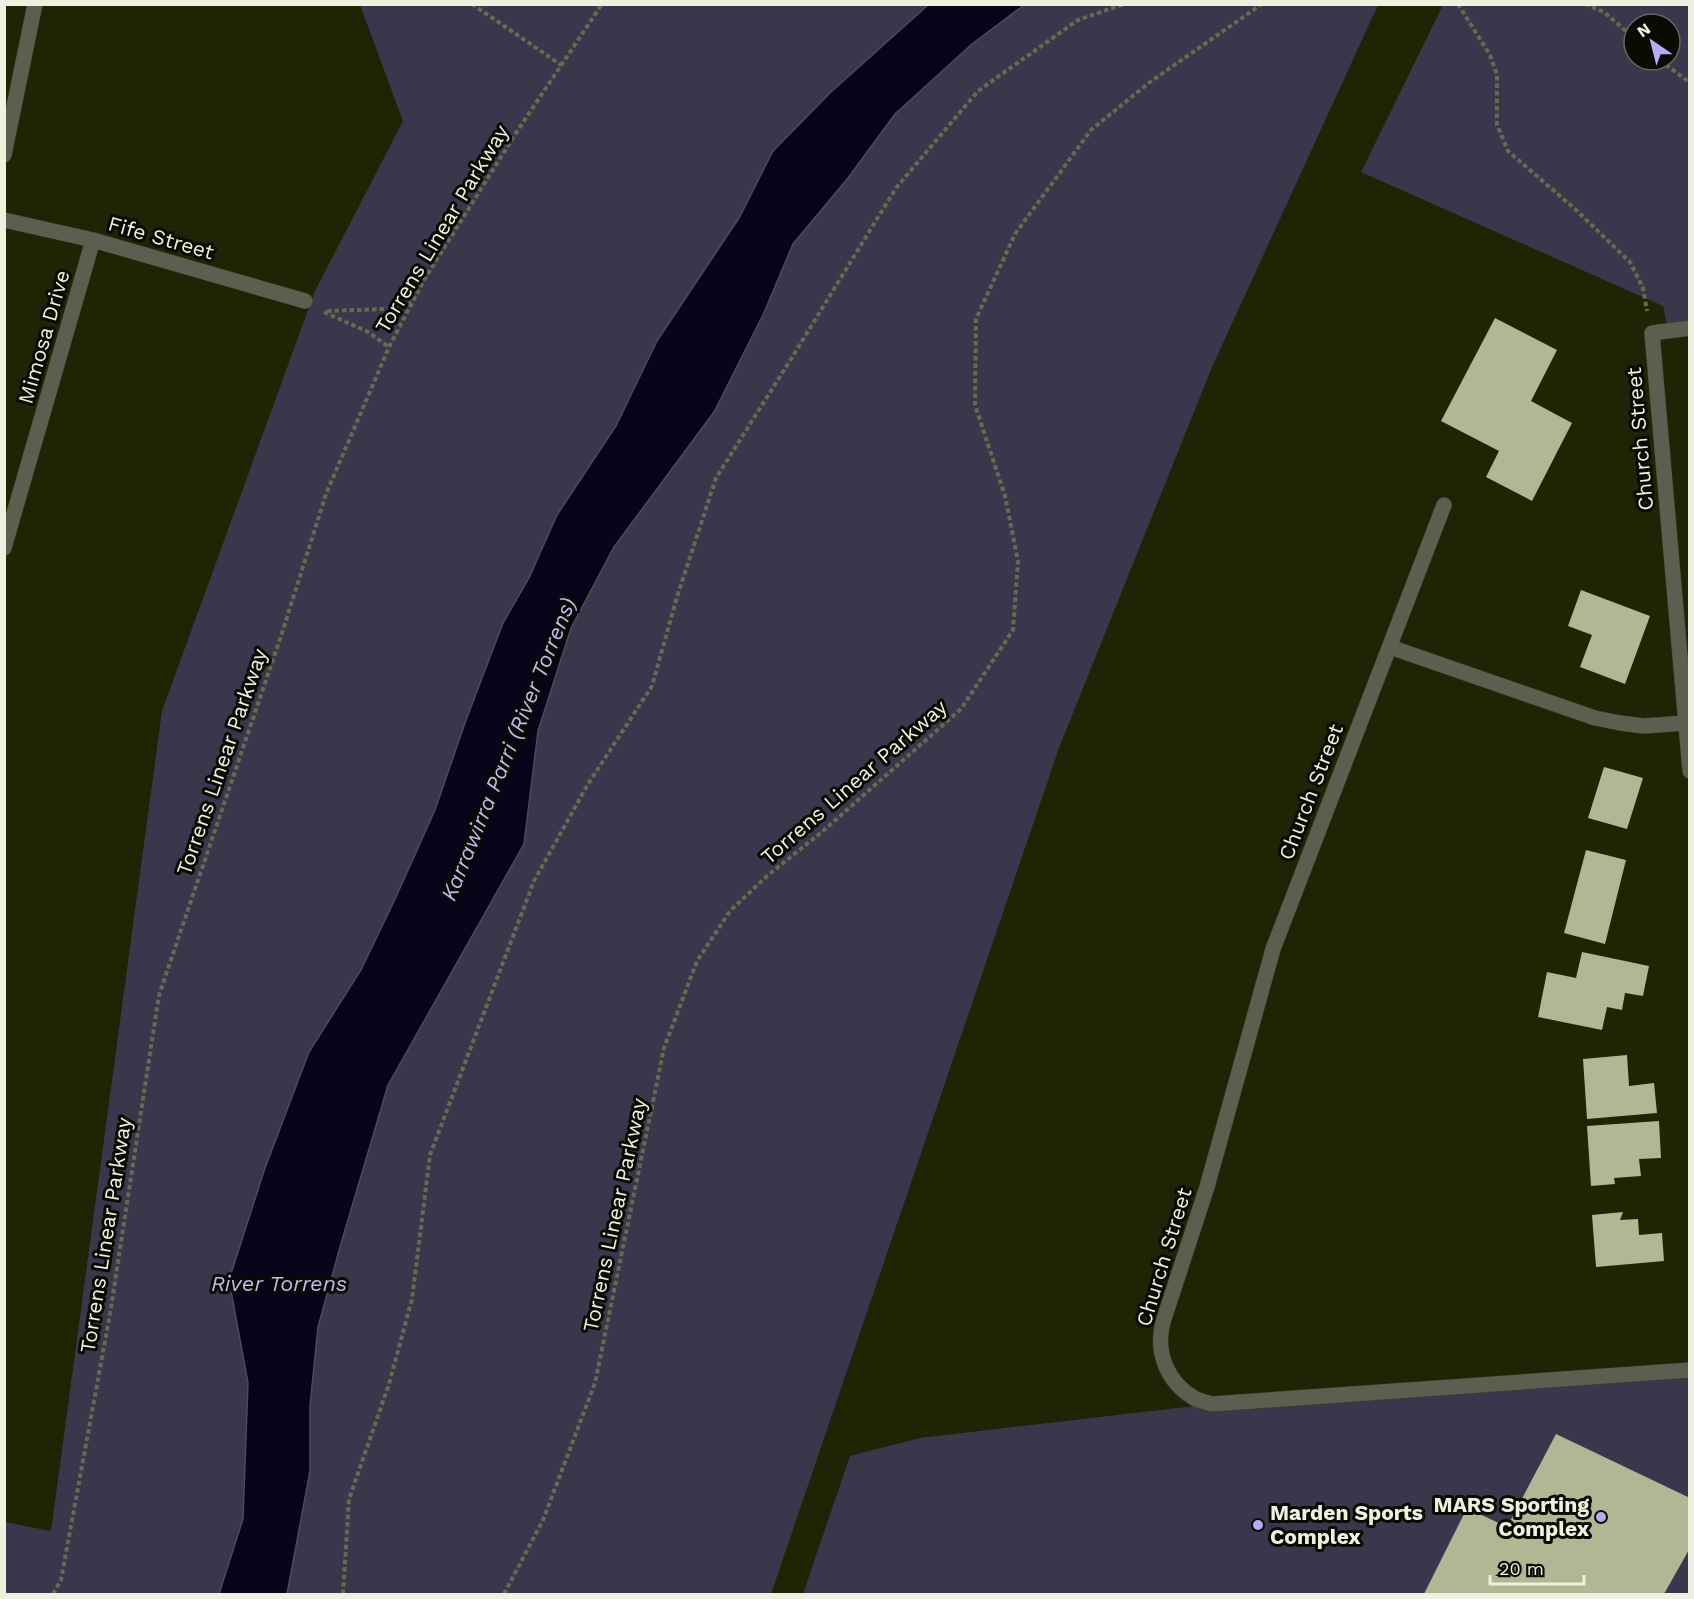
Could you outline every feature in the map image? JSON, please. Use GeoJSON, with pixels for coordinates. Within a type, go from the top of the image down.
{"type":"FeatureCollection","features":[{"type":"Feature","properties":{"kind":"street"},"geometry":{"type":"LineString","coordinates":[[4,155],[35,4]]}},
{"type":"Feature","properties":{"kind":"street","name":"Fife Street"},"geometry":{"type":"LineString","coordinates":[[4,220],[93,240],[305,301]]}},
{"type":"Feature","properties":{"kind":"street","name":"Mimosa Drive"},"geometry":{"type":"LineString","coordinates":[[4,548],[93,240]]}},
{"type":"Feature","properties":{"kind":"street"},"geometry":{"type":"LineString","coordinates":[[1652,333],[1689,328]]}},
{"type":"Feature","properties":{"kind":"street","name":"Church Street"},"geometry":{"type":"LineString","coordinates":[[1652,333],[1689,771]]}},
{"type":"Feature","properties":{"kind":"street","name":"Church Street"},"geometry":{"type":"LineString","coordinates":[[1444,505],[1273,949],[1207,1188],[1161,1330],[1161,1355],[1172,1379],[1194,1398],[1212,1404],[1689,1370]]}},
{"type":"Feature","properties":{"kind":"street"},"geometry":{"type":"LineString","coordinates":[[1390,647],[1595,718],[1644,726],[1685,723]]}},
{"type":"Feature","properties":{"kind":"path"},"geometry":{"type":"LineString","coordinates":[[472,4],[561,65]]}},
{"type":"Feature","properties":{"kind":"path","name":"Torrens Linear Parkway"},"geometry":{"type":"LineString","coordinates":[[53,1594],[61,1580],[108,1326],[159,995],[282,633],[326,494],[388,347],[411,303],[516,132],[602,4]]}},
{"type":"Feature","properties":{"kind":"path"},"geometry":{"type":"LineString","coordinates":[[343,1594],[349,1498],[388,1384],[412,1299],[430,1155],[534,881],[588,784],[652,686],[677,597],[716,478],[896,188],[978,91],[1078,20],[1124,4]]}},
{"type":"Feature","properties":{"kind":"path","name":"Torrens Linear Parkway"},"geometry":{"type":"LineString","coordinates":[[504,1594],[543,1520],[595,1383],[664,1048],[697,961],[730,911],[767,876],[823,831],[961,709],[1013,630],[1018,561],[1005,496],[975,405],[975,394],[976,319],[1015,234],[1091,130],[1150,82],[1262,4]]}},
{"type":"Feature","properties":{"kind":"path"},"geometry":{"type":"LineString","coordinates":[[1458,4],[1490,55],[1497,75],[1497,125],[1508,152],[1575,209],[1630,262],[1643,288],[1652,333]]}},
{"type":"Feature","properties":{"kind":"path"},"geometry":{"type":"LineString","coordinates":[[1585,4],[1604,12],[1622,28]]}},
{"type":"Feature","properties":{"kind":"path"},"geometry":{"type":"LineString","coordinates":[[1675,72],[1689,83]]}},
{"type":"Feature","properties":{"kind":"path"},"geometry":{"type":"LineString","coordinates":[[388,347],[368,332],[323,312],[384,309],[411,303]]}},
{"type":"Feature","properties":{"kind":"shaded area"},"geometry":{"type":"Polygon","coordinates":[[[360,5],[1378,5],[1212,367],[1059,748],[771,1594],[5,1594],[5,1522],[51,1531],[162,711],[315,291],[403,121],[360,5]]]}},
{"type":"Feature","properties":{"kind":"shaded area"},"geometry":{"type":"Polygon","coordinates":[[[1443,5],[1689,5],[1689,324],[1667,326],[1663,306],[1361,172],[1443,5]]]}},
{"type":"Feature","properties":{"kind":"shaded area","name":"Marden Sports Complex"},"geometry":{"type":"Polygon","coordinates":[[[1689,1368],[1689,1594],[803,1594],[850,1456],[920,1438],[1212,1404],[1689,1368]]]}},
{"type":"Feature","properties":{"kind":"water","name":"River Torrens"},"geometry":{"type":"Polygon","coordinates":[[[928,5],[1024,5],[972,44],[895,114],[848,178],[793,244],[763,315],[714,412],[614,547],[571,628],[538,731],[524,844],[388,1085],[340,1247],[318,1327],[310,1406],[310,1471],[287,1594],[219,1594],[243,1519],[248,1383],[229,1280],[265,1168],[309,1052],[361,970],[396,897],[435,810],[503,623],[529,578],[557,515],[616,426],[657,341],[739,218],[773,151],[831,92],[928,5]]]}},
{"type":"Feature","properties":{"kind":"building"},"geometry":{"type":"Polygon","coordinates":[[[1495,318],[1557,350],[1531,401],[1572,423],[1532,501],[1486,477],[1499,451],[1441,421],[1495,318]]]}},
{"type":"Feature","properties":{"kind":"building"},"geometry":{"type":"Polygon","coordinates":[[[1581,590],[1650,616],[1625,684],[1580,667],[1592,635],[1568,626],[1581,590]]]}},
{"type":"Feature","properties":{"kind":"building"},"geometry":{"type":"Polygon","coordinates":[[[1604,767],[1643,778],[1627,829],[1588,818],[1604,767]]]}},
{"type":"Feature","properties":{"kind":"building"},"geometry":{"type":"Polygon","coordinates":[[[1586,850],[1626,860],[1605,944],[1564,933],[1586,850]]]}},
{"type":"Feature","properties":{"kind":"building"},"geometry":{"type":"Polygon","coordinates":[[[1582,952],[1649,966],[1643,996],[1625,993],[1622,1010],[1607,1007],[1602,1030],[1538,1017],[1547,972],[1576,978],[1582,952]]]}},
{"type":"Feature","properties":{"kind":"building"},"geometry":{"type":"Polygon","coordinates":[[[1627,1055],[1629,1086],[1654,1083],[1657,1113],[1587,1119],[1583,1059],[1627,1055]]]}},
{"type":"Feature","properties":{"kind":"building"},"geometry":{"type":"Polygon","coordinates":[[[1659,1121],[1661,1158],[1639,1159],[1641,1176],[1614,1178],[1615,1184],[1591,1186],[1587,1126],[1659,1121]]]}},
{"type":"Feature","properties":{"kind":"building"},"geometry":{"type":"Polygon","coordinates":[[[1623,1212],[1620,1220],[1638,1219],[1639,1235],[1662,1233],[1664,1261],[1596,1267],[1592,1215],[1623,1212]]]}},
{"type":"Feature","properties":{"kind":"building","name":"MARS Sporting Complex"},"geometry":{"type":"Polygon","coordinates":[[[1556,1434],[1690,1498],[1690,1548],[1664,1594],[1424,1594],[1467,1508],[1507,1527],[1556,1434]]]}},
{"type":"Feature","properties":{"kind":"place","name":"MARS Sporting Complex"},"geometry":{"type":"Point","coordinates":[1601,1517]}},
{"type":"Feature","properties":{"kind":"place","name":"Marden Sports Complex"},"geometry":{"type":"Point","coordinates":[1258,1525]}},
{"type":"Feature","properties":{"kind":"water label","name":"Karrawirra Parri (River Torrens)"},"geometry":{"type":"Point","coordinates":[508,749]}}]}
